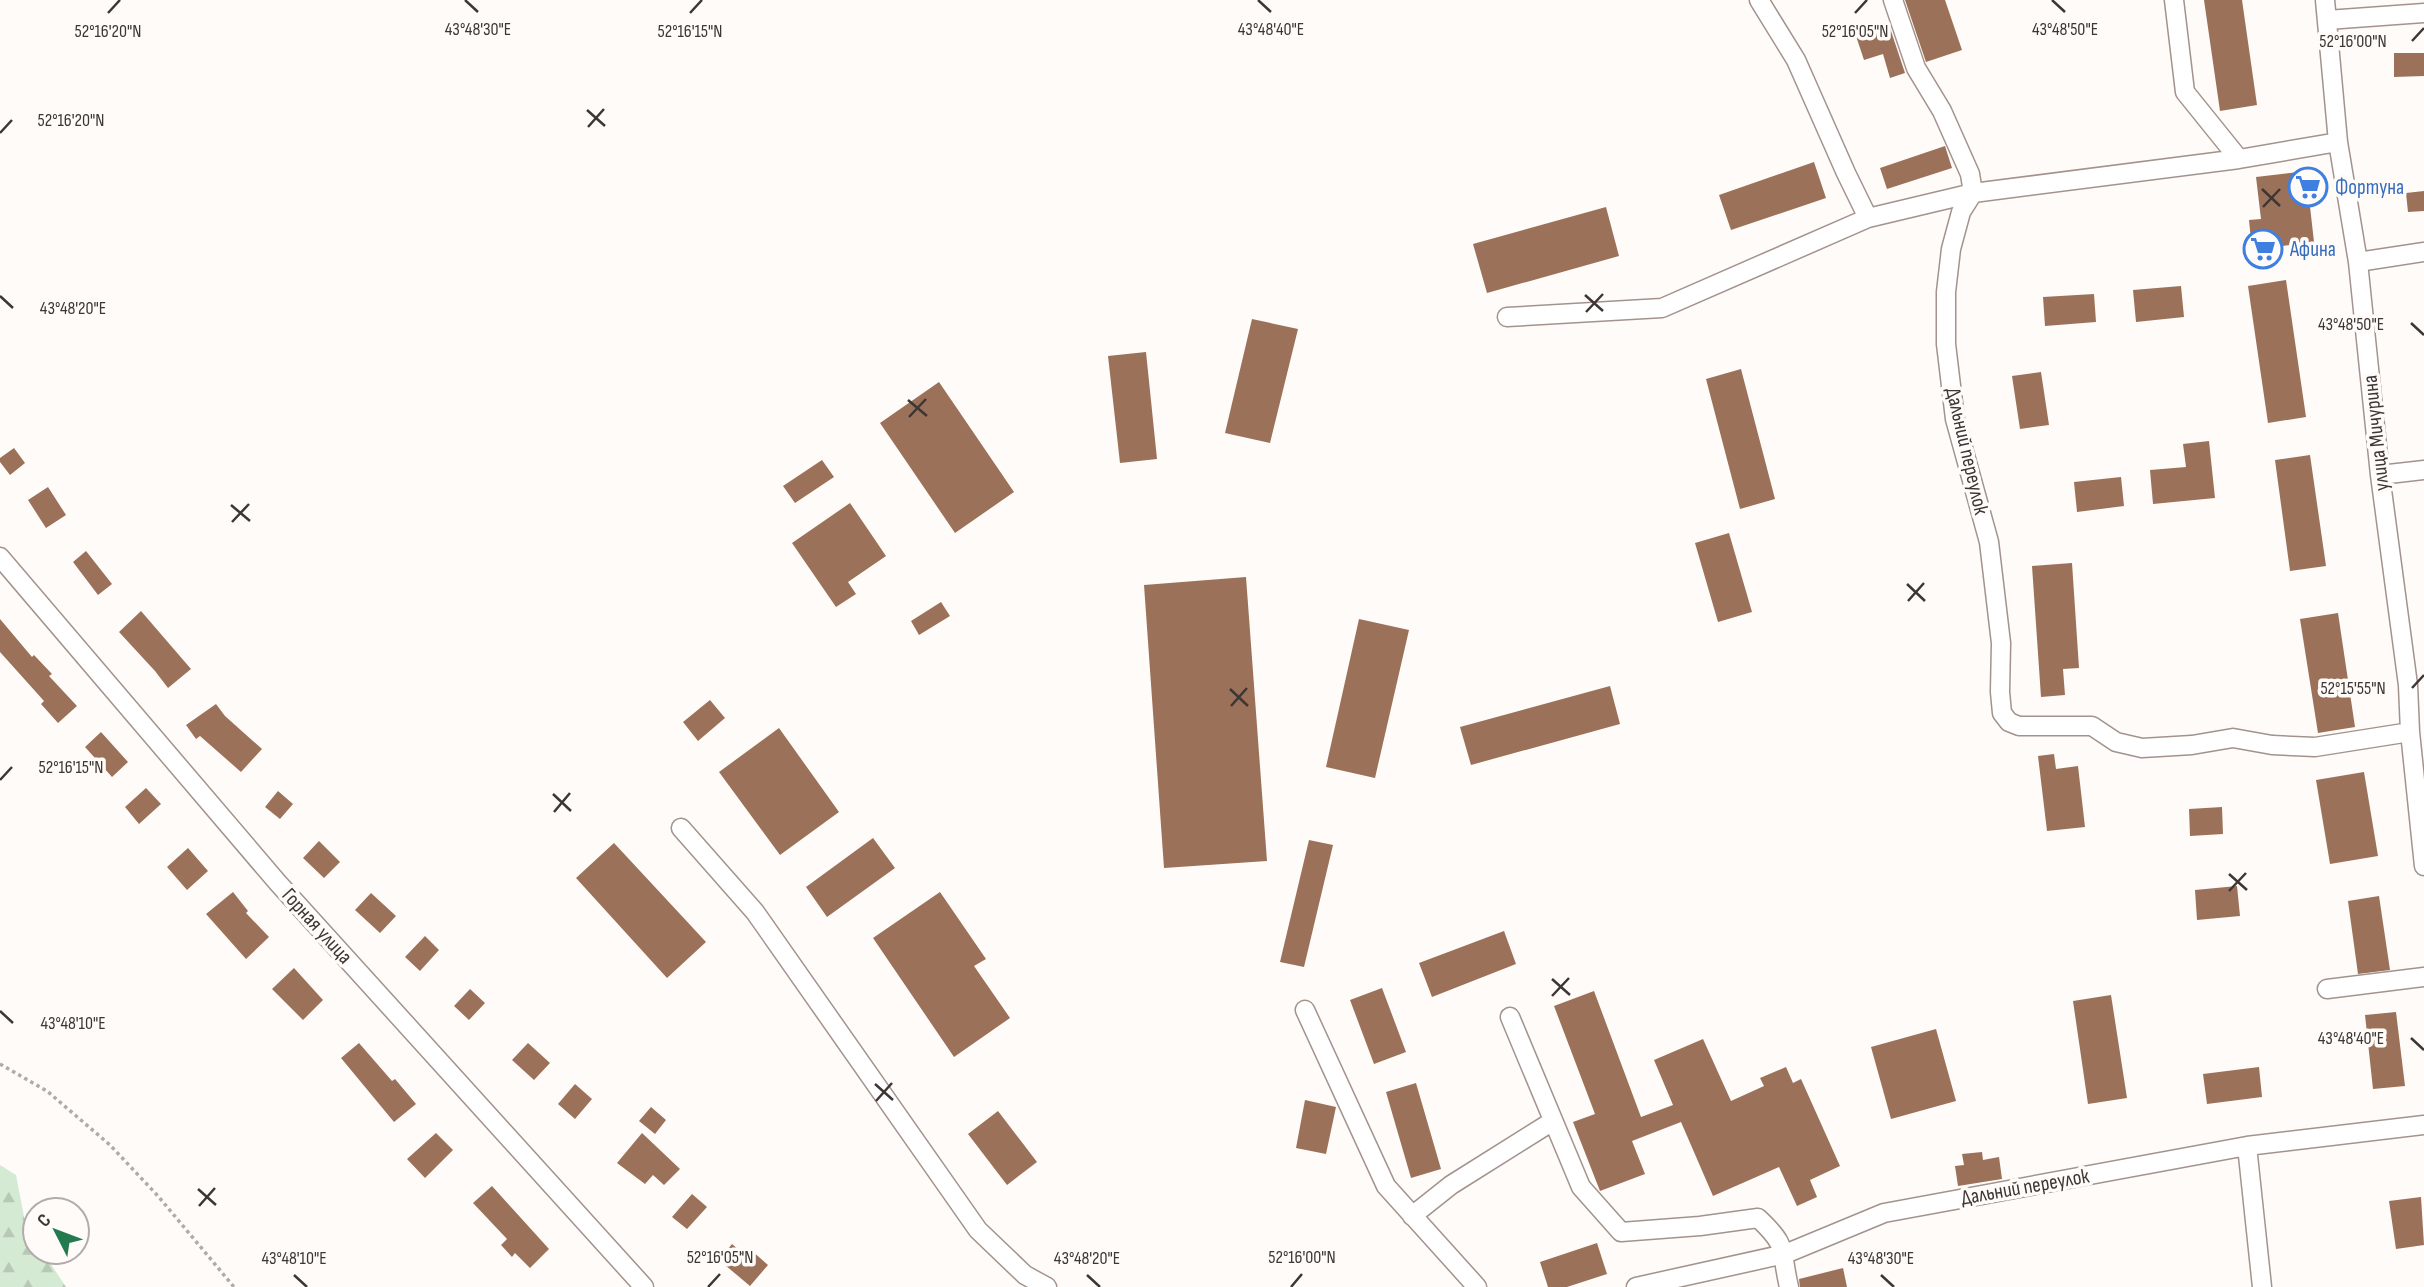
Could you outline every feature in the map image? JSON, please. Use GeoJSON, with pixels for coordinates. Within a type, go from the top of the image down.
{"type":"FeatureCollection","features":[{"type":"Feature","properties":{"kind":"street"},"geometry":{"type":"LineString","coordinates":[[1759,0],[1796,60],[1868,218]]}},
{"type":"Feature","properties":{"kind":"street"},"geometry":{"type":"LineString","coordinates":[[1893,0],[1916,68],[1942,111],[1970,174],[1973,193]]}},
{"type":"Feature","properties":{"kind":"street"},"geometry":{"type":"LineString","coordinates":[[2174,0],[2185,92],[2239,159]]}},
{"type":"Feature","properties":{"kind":"street","name":"улица Мичурина"},"geometry":{"type":"LineString","coordinates":[[2325,0],[2338,142],[2358,262],[2380,475],[2416,684],[2410,732],[2424,866]]}},
{"type":"Feature","properties":{"kind":"street"},"geometry":{"type":"LineString","coordinates":[[2327,20],[2424,13]]}},
{"type":"Feature","properties":{"kind":"street"},"geometry":{"type":"LineString","coordinates":[[1507,317],[1661,308],[1868,218],[1973,193],[2239,159],[2338,142]]}},
{"type":"Feature","properties":{"kind":"street","name":"Дальний переулок"},"geometry":{"type":"LineString","coordinates":[[1973,193],[1961,212],[1951,249],[1946,292],[1946,344],[1955,419],[1989,542],[2001,643],[2002,713],[2009,722],[2019,726],[2092,726],[2116,742],[2142,748],[2192,745],[2233,738],[2272,745],[2315,747],[2410,732]]}},
{"type":"Feature","properties":{"kind":"street"},"geometry":{"type":"LineString","coordinates":[[2358,262],[2424,252]]}},
{"type":"Feature","properties":{"kind":"street"},"geometry":{"type":"LineString","coordinates":[[2380,475],[2424,470]]}},
{"type":"Feature","properties":{"kind":"street","name":"Горная улица"},"geometry":{"type":"LineString","coordinates":[[0,557],[278,883],[644,1287]]}},
{"type":"Feature","properties":{"kind":"street"},"geometry":{"type":"LineString","coordinates":[[681,828],[755,912],[978,1230],[1025,1275],[1046,1287]]}},
{"type":"Feature","properties":{"kind":"street"},"geometry":{"type":"LineString","coordinates":[[2327,989],[2424,977]]}},
{"type":"Feature","properties":{"kind":"street"},"geometry":{"type":"LineString","coordinates":[[1304,1010],[1386,1186],[1477,1287]]}},
{"type":"Feature","properties":{"kind":"street"},"geometry":{"type":"LineString","coordinates":[[1510,1017],[1581,1188],[1621,1232],[1758,1218],[1777,1236],[1785,1254],[1789,1287]]}},
{"type":"Feature","properties":{"kind":"street"},"geometry":{"type":"LineString","coordinates":[[1412,1216],[1451,1185],[1553,1121]]}},
{"type":"Feature","properties":{"kind":"street","name":"Дальний переулок"},"geometry":{"type":"LineString","coordinates":[[1636,1287],[1785,1254],[1884,1213],[2247,1146],[2424,1125]]}},
{"type":"Feature","properties":{"kind":"street"},"geometry":{"type":"LineString","coordinates":[[2247,1146],[2262,1287]]}},
{"type":"Feature","properties":{"kind":"path"},"geometry":{"type":"LineString","coordinates":[[0,1064],[47,1091],[110,1145],[158,1196],[234,1287]]}},
{"type":"Feature","properties":{"kind":"green space"},"geometry":{"type":"Polygon","coordinates":[[[0,1165],[16,1175],[21,1201],[21,1266],[52,1266],[66,1287],[0,1287],[0,1165]]]}},
{"type":"Feature","properties":{"kind":"building"},"geometry":{"type":"Polygon","coordinates":[[[1905,0],[1945,0],[1962,50],[1926,62],[1905,0]]]}},
{"type":"Feature","properties":{"kind":"building"},"geometry":{"type":"Polygon","coordinates":[[[2204,0],[2242,0],[2257,105],[2220,111],[2204,0]]]}},
{"type":"Feature","properties":{"kind":"building"},"geometry":{"type":"Polygon","coordinates":[[[1889,25],[1905,73],[1890,78],[1883,54],[1864,60],[1856,36],[1889,25]]]}},
{"type":"Feature","properties":{"kind":"building"},"geometry":{"type":"Polygon","coordinates":[[[2394,53],[2424,53],[2424,76],[2394,77],[2394,53]]]}},
{"type":"Feature","properties":{"kind":"building"},"geometry":{"type":"Polygon","coordinates":[[[1945,146],[1952,168],[1887,189],[1880,168],[1945,146]]]}},
{"type":"Feature","properties":{"kind":"building"},"geometry":{"type":"Polygon","coordinates":[[[1814,162],[1826,198],[1731,230],[1719,195],[1814,162]]]}},
{"type":"Feature","properties":{"kind":"building"},"geometry":{"type":"Polygon","coordinates":[[[2306,171],[2314,242],[2252,250],[2249,220],[2261,219],[2256,177],[2306,171]]]}},
{"type":"Feature","properties":{"kind":"building"},"geometry":{"type":"Polygon","coordinates":[[[2424,191],[2424,211],[2408,212],[2406,193],[2424,191]]]}},
{"type":"Feature","properties":{"kind":"building"},"geometry":{"type":"Polygon","coordinates":[[[1606,207],[1619,256],[1487,293],[1473,244],[1606,207]]]}},
{"type":"Feature","properties":{"kind":"building"},"geometry":{"type":"Polygon","coordinates":[[[2286,280],[2306,417],[2268,423],[2248,286],[2286,280]]]}},
{"type":"Feature","properties":{"kind":"building"},"geometry":{"type":"Polygon","coordinates":[[[2181,286],[2184,317],[2136,322],[2133,290],[2181,286]]]}},
{"type":"Feature","properties":{"kind":"building"},"geometry":{"type":"Polygon","coordinates":[[[2094,294],[2096,322],[2045,326],[2043,297],[2094,294]]]}},
{"type":"Feature","properties":{"kind":"building"},"geometry":{"type":"Polygon","coordinates":[[[1252,319],[1298,329],[1270,443],[1225,433],[1252,319]]]}},
{"type":"Feature","properties":{"kind":"building"},"geometry":{"type":"Polygon","coordinates":[[[1146,352],[1157,459],[1120,463],[1108,356],[1146,352]]]}},
{"type":"Feature","properties":{"kind":"building"},"geometry":{"type":"Polygon","coordinates":[[[1741,369],[1775,499],[1740,509],[1706,379],[1741,369]]]}},
{"type":"Feature","properties":{"kind":"building"},"geometry":{"type":"Polygon","coordinates":[[[2041,372],[2049,425],[2020,429],[2012,376],[2041,372]]]}},
{"type":"Feature","properties":{"kind":"building"},"geometry":{"type":"Polygon","coordinates":[[[939,382],[1014,492],[955,533],[880,423],[939,382]]]}},
{"type":"Feature","properties":{"kind":"building"},"geometry":{"type":"Polygon","coordinates":[[[2209,441],[2215,498],[2153,504],[2150,470],[2186,467],[2183,444],[2209,441]]]}},
{"type":"Feature","properties":{"kind":"building"},"geometry":{"type":"Polygon","coordinates":[[[14,448],[25,463],[10,475],[0,458],[14,448]]]}},
{"type":"Feature","properties":{"kind":"building"},"geometry":{"type":"Polygon","coordinates":[[[2310,455],[2326,566],[2290,571],[2275,460],[2310,455]]]}},
{"type":"Feature","properties":{"kind":"building"},"geometry":{"type":"Polygon","coordinates":[[[822,460],[834,477],[795,503],[783,486],[822,460]]]}},
{"type":"Feature","properties":{"kind":"building"},"geometry":{"type":"Polygon","coordinates":[[[2121,477],[2124,506],[2077,512],[2074,482],[2121,477]]]}},
{"type":"Feature","properties":{"kind":"building"},"geometry":{"type":"Polygon","coordinates":[[[48,487],[66,515],[46,528],[28,500],[48,487]]]}},
{"type":"Feature","properties":{"kind":"building"},"geometry":{"type":"Polygon","coordinates":[[[850,503],[886,556],[848,582],[856,594],[836,607],[792,543],[850,503]]]}},
{"type":"Feature","properties":{"kind":"building"},"geometry":{"type":"Polygon","coordinates":[[[1729,533],[1752,612],[1718,622],[1695,543],[1729,533]]]}},
{"type":"Feature","properties":{"kind":"building"},"geometry":{"type":"Polygon","coordinates":[[[86,551],[112,584],[98,595],[73,562],[86,551]]]}},
{"type":"Feature","properties":{"kind":"building"},"geometry":{"type":"Polygon","coordinates":[[[2072,563],[2079,668],[2063,669],[2065,695],[2041,697],[2032,566],[2072,563]]]}},
{"type":"Feature","properties":{"kind":"building"},"geometry":{"type":"Polygon","coordinates":[[[1246,577],[1267,861],[1164,868],[1144,585],[1246,577]]]}},
{"type":"Feature","properties":{"kind":"building"},"geometry":{"type":"Polygon","coordinates":[[[941,602],[950,616],[919,635],[911,621],[941,602]]]}},
{"type":"Feature","properties":{"kind":"building"},"geometry":{"type":"Polygon","coordinates":[[[141,611],[191,669],[168,688],[119,632],[141,611]]]}},
{"type":"Feature","properties":{"kind":"building"},"geometry":{"type":"Polygon","coordinates":[[[2338,613],[2355,727],[2318,733],[2300,619],[2338,613]]]}},
{"type":"Feature","properties":{"kind":"building"},"geometry":{"type":"Polygon","coordinates":[[[0,619],[32,657],[34,655],[52,674],[49,676],[77,706],[58,723],[41,704],[44,701],[0,652],[0,619]]]}},
{"type":"Feature","properties":{"kind":"building"},"geometry":{"type":"Polygon","coordinates":[[[1359,619],[1409,630],[1375,778],[1326,767],[1359,619]]]}},
{"type":"Feature","properties":{"kind":"building"},"geometry":{"type":"Polygon","coordinates":[[[1610,686],[1620,724],[1471,765],[1460,727],[1610,686]]]}},
{"type":"Feature","properties":{"kind":"building"},"geometry":{"type":"Polygon","coordinates":[[[710,700],[725,718],[698,741],[683,722],[710,700]]]}},
{"type":"Feature","properties":{"kind":"building"},"geometry":{"type":"Polygon","coordinates":[[[216,704],[225,716],[262,749],[241,772],[200,736],[196,739],[186,725],[216,704]]]}},
{"type":"Feature","properties":{"kind":"building"},"geometry":{"type":"Polygon","coordinates":[[[779,728],[839,812],[780,855],[719,772],[779,728]]]}},
{"type":"Feature","properties":{"kind":"building"},"geometry":{"type":"Polygon","coordinates":[[[101,732],[128,762],[112,777],[85,747],[101,732]]]}},
{"type":"Feature","properties":{"kind":"building"},"geometry":{"type":"Polygon","coordinates":[[[2054,754],[2056,769],[2078,766],[2085,827],[2047,831],[2038,756],[2054,754]]]}},
{"type":"Feature","properties":{"kind":"building"},"geometry":{"type":"Polygon","coordinates":[[[2364,772],[2378,856],[2330,864],[2316,780],[2364,772]]]}},
{"type":"Feature","properties":{"kind":"building"},"geometry":{"type":"Polygon","coordinates":[[[146,788],[161,804],[139,824],[125,807],[146,788]]]}},
{"type":"Feature","properties":{"kind":"building"},"geometry":{"type":"Polygon","coordinates":[[[278,791],[293,804],[280,819],[265,807],[278,791]]]}},
{"type":"Feature","properties":{"kind":"building"},"geometry":{"type":"Polygon","coordinates":[[[2222,807],[2223,834],[2190,836],[2189,809],[2222,807]]]}},
{"type":"Feature","properties":{"kind":"building"},"geometry":{"type":"Polygon","coordinates":[[[873,838],[895,868],[827,917],[806,887],[873,838]]]}},
{"type":"Feature","properties":{"kind":"building"},"geometry":{"type":"Polygon","coordinates":[[[1309,840],[1333,845],[1304,967],[1280,962],[1309,840]]]}},
{"type":"Feature","properties":{"kind":"building"},"geometry":{"type":"Polygon","coordinates":[[[319,841],[340,862],[324,878],[303,858],[319,841]]]}},
{"type":"Feature","properties":{"kind":"building"},"geometry":{"type":"Polygon","coordinates":[[[614,843],[706,942],[667,978],[576,878],[614,843]]]}},
{"type":"Feature","properties":{"kind":"building"},"geometry":{"type":"Polygon","coordinates":[[[188,848],[208,871],[187,890],[167,867],[188,848]]]}},
{"type":"Feature","properties":{"kind":"building"},"geometry":{"type":"Polygon","coordinates":[[[2237,886],[2240,916],[2197,920],[2195,890],[2237,886]]]}},
{"type":"Feature","properties":{"kind":"building"},"geometry":{"type":"Polygon","coordinates":[[[233,892],[248,911],[246,913],[269,937],[246,959],[206,914],[233,892]]]}},
{"type":"Feature","properties":{"kind":"building"},"geometry":{"type":"Polygon","coordinates":[[[940,892],[986,959],[974,966],[1010,1018],[954,1057],[873,938],[940,892]]]}},
{"type":"Feature","properties":{"kind":"building"},"geometry":{"type":"Polygon","coordinates":[[[371,893],[396,916],[380,933],[355,910],[371,893]]]}},
{"type":"Feature","properties":{"kind":"building"},"geometry":{"type":"Polygon","coordinates":[[[2379,896],[2390,970],[2358,974],[2348,901],[2379,896]]]}},
{"type":"Feature","properties":{"kind":"building"},"geometry":{"type":"Polygon","coordinates":[[[1504,931],[1516,964],[1432,997],[1419,963],[1504,931]]]}},
{"type":"Feature","properties":{"kind":"building"},"geometry":{"type":"Polygon","coordinates":[[[425,936],[439,950],[420,971],[405,957],[425,936]]]}},
{"type":"Feature","properties":{"kind":"building"},"geometry":{"type":"Polygon","coordinates":[[[294,968],[323,1000],[303,1020],[272,989],[294,968]]]}},
{"type":"Feature","properties":{"kind":"building"},"geometry":{"type":"Polygon","coordinates":[[[1382,988],[1406,1052],[1374,1064],[1350,1000],[1382,988]]]}},
{"type":"Feature","properties":{"kind":"building"},"geometry":{"type":"Polygon","coordinates":[[[470,989],[485,1003],[469,1020],[454,1006],[470,989]]]}},
{"type":"Feature","properties":{"kind":"building"},"geometry":{"type":"Polygon","coordinates":[[[1594,991],[1641,1117],[1673,1105],[1654,1060],[1703,1039],[1731,1101],[1764,1086],[1760,1078],[1786,1067],[1793,1083],[1801,1079],[1840,1166],[1810,1180],[1817,1197],[1797,1206],[1779,1167],[1713,1196],[1681,1122],[1632,1141],[1645,1174],[1600,1191],[1573,1122],[1595,1114],[1554,1006],[1594,991]]]}},
{"type":"Feature","properties":{"kind":"building"},"geometry":{"type":"Polygon","coordinates":[[[2111,995],[2127,1098],[2088,1104],[2073,1001],[2111,995]]]}},
{"type":"Feature","properties":{"kind":"building"},"geometry":{"type":"Polygon","coordinates":[[[2396,1012],[2405,1086],[2373,1089],[2365,1015],[2396,1012]]]}},
{"type":"Feature","properties":{"kind":"building"},"geometry":{"type":"Polygon","coordinates":[[[1936,1029],[1956,1101],[1891,1119],[1871,1047],[1936,1029]]]}},
{"type":"Feature","properties":{"kind":"building"},"geometry":{"type":"Polygon","coordinates":[[[359,1043],[416,1104],[394,1122],[341,1058],[359,1043]]]}},
{"type":"Feature","properties":{"kind":"building"},"geometry":{"type":"Polygon","coordinates":[[[528,1043],[550,1063],[534,1080],[512,1060],[528,1043]]]}},
{"type":"Feature","properties":{"kind":"building"},"geometry":{"type":"Polygon","coordinates":[[[2259,1067],[2262,1097],[2207,1104],[2203,1074],[2259,1067]]]}},
{"type":"Feature","properties":{"kind":"building"},"geometry":{"type":"Polygon","coordinates":[[[1416,1083],[1441,1169],[1411,1178],[1386,1092],[1416,1083]]]}},
{"type":"Feature","properties":{"kind":"building"},"geometry":{"type":"Polygon","coordinates":[[[575,1084],[592,1099],[575,1119],[558,1104],[575,1084]]]}},
{"type":"Feature","properties":{"kind":"building"},"geometry":{"type":"Polygon","coordinates":[[[1305,1100],[1336,1107],[1326,1154],[1296,1148],[1305,1100]]]}},
{"type":"Feature","properties":{"kind":"building"},"geometry":{"type":"Polygon","coordinates":[[[651,1107],[666,1120],[655,1134],[639,1121],[651,1107]]]}},
{"type":"Feature","properties":{"kind":"building"},"geometry":{"type":"Polygon","coordinates":[[[998,1111],[1037,1162],[1007,1185],[968,1134],[998,1111]]]}},
{"type":"Feature","properties":{"kind":"building"},"geometry":{"type":"Polygon","coordinates":[[[436,1133],[453,1150],[425,1178],[407,1159],[436,1133]]]}},
{"type":"Feature","properties":{"kind":"building"},"geometry":{"type":"Polygon","coordinates":[[[642,1133],[680,1169],[664,1185],[653,1175],[645,1184],[617,1163],[642,1133]]]}},
{"type":"Feature","properties":{"kind":"building"},"geometry":{"type":"Polygon","coordinates":[[[1982,1152],[1983,1160],[1999,1157],[2002,1179],[1958,1186],[1955,1166],[1964,1165],[1962,1154],[1982,1152]]]}},
{"type":"Feature","properties":{"kind":"building"},"geometry":{"type":"Polygon","coordinates":[[[492,1186],[549,1249],[530,1268],[515,1253],[512,1257],[501,1245],[507,1239],[473,1203],[492,1186]]]}},
{"type":"Feature","properties":{"kind":"building"},"geometry":{"type":"Polygon","coordinates":[[[692,1194],[707,1207],[687,1229],[672,1217],[692,1194]]]}},
{"type":"Feature","properties":{"kind":"building"},"geometry":{"type":"Polygon","coordinates":[[[2421,1197],[2424,1245],[2396,1249],[2389,1201],[2421,1197]]]}},
{"type":"Feature","properties":{"kind":"building"},"geometry":{"type":"Polygon","coordinates":[[[1597,1243],[1607,1274],[1567,1287],[1548,1287],[1540,1262],[1597,1243]]]}},
{"type":"Feature","properties":{"kind":"building"},"geometry":{"type":"Polygon","coordinates":[[[732,1244],[746,1256],[751,1250],[768,1265],[750,1286],[719,1260],[732,1244]]]}},
{"type":"Feature","properties":{"kind":"building"},"geometry":{"type":"Polygon","coordinates":[[[1843,1268],[1847,1287],[1800,1287],[1799,1279],[1843,1268]]]}},
{"type":"Feature","properties":{"kind":"place","name":"Фортуна"},"geometry":{"type":"Point","coordinates":[2308,187]}},
{"type":"Feature","properties":{"kind":"place","name":"Афина"},"geometry":{"type":"Point","coordinates":[2263,249]}}]}
